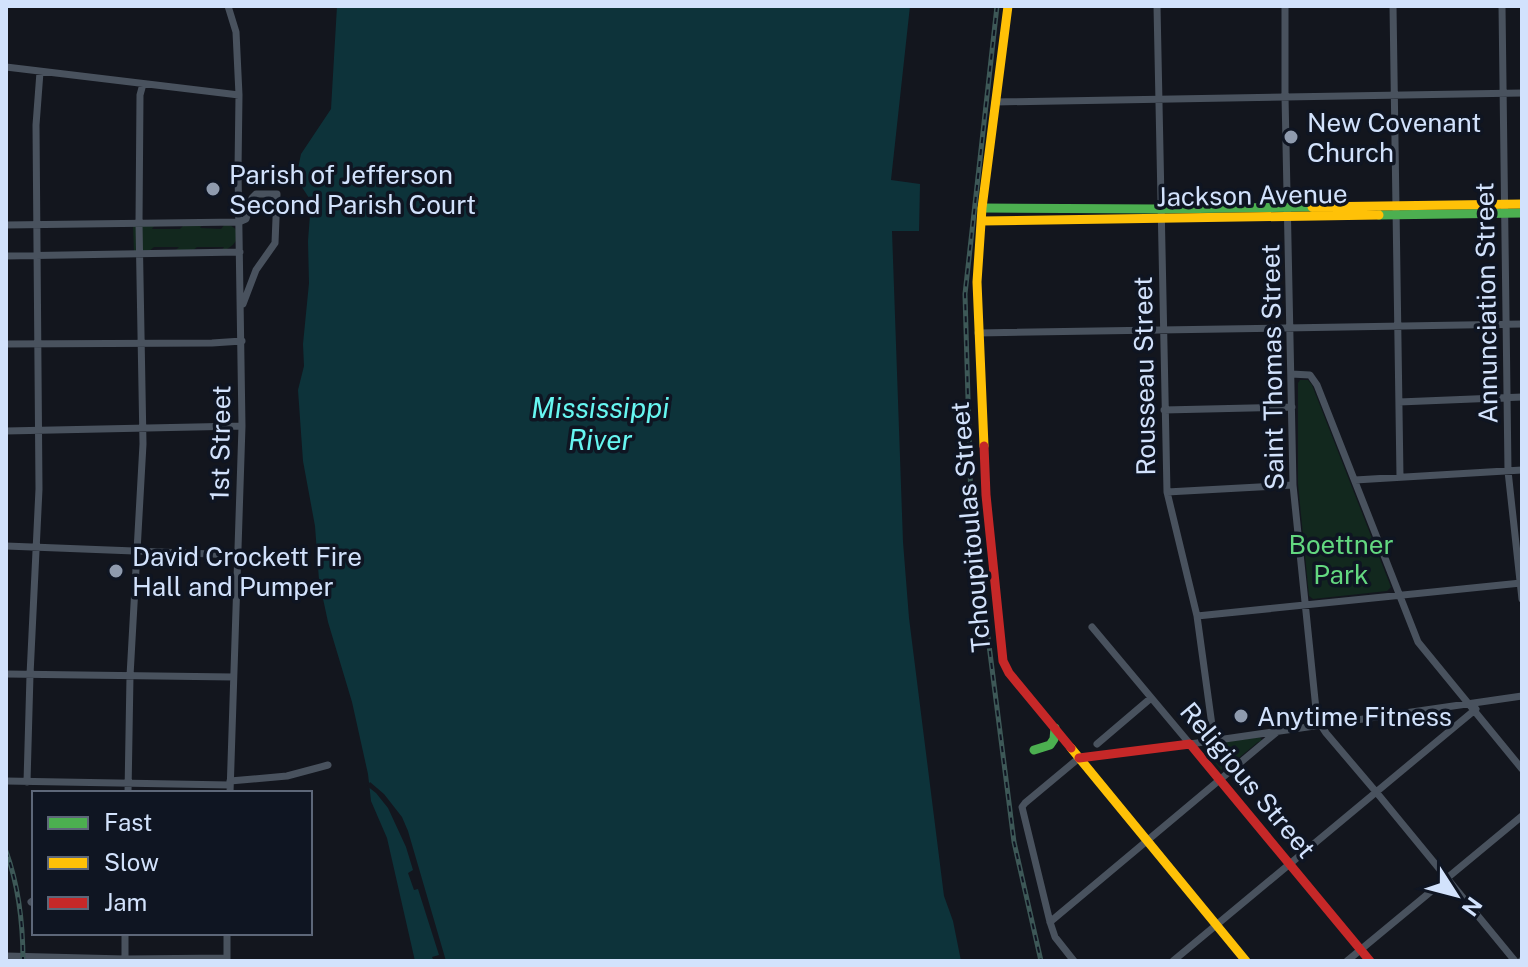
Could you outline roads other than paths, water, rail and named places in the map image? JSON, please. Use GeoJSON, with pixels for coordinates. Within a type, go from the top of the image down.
{"type":"FeatureCollection","features":[{"type":"Feature","properties":{"kind":"street","name":"1st Street"},"geometry":{"type":"LineString","coordinates":[[228,6],[236,32],[239,95],[242,341],[230,786]]}},
{"type":"Feature","properties":{"kind":"street","name":"Tchoupitoulas Street"},"geometry":{"type":"LineString","coordinates":[[1008,6],[982,208],[977,282],[986,495],[1003,661],[1009,673],[1246,961]]}},
{"type":"Feature","properties":{"kind":"street","name":"Rousseau Street"},"geometry":{"type":"LineString","coordinates":[[1157,6],[1167,492],[1197,616],[1214,740]]}},
{"type":"Feature","properties":{"kind":"street","name":"Saint Thomas Street"},"geometry":{"type":"LineString","coordinates":[[1285,6],[1293,485],[1320,725]]}},
{"type":"Feature","properties":{"kind":"street"},"geometry":{"type":"LineString","coordinates":[[1393,6],[1400,477]]}},
{"type":"Feature","properties":{"kind":"street","name":"Annunciation Street"},"geometry":{"type":"LineString","coordinates":[[1502,6],[1508,471],[1522,599]]}},
{"type":"Feature","properties":{"kind":"street"},"geometry":{"type":"LineString","coordinates":[[6,67],[239,95]]}},
{"type":"Feature","properties":{"kind":"street"},"geometry":{"type":"LineString","coordinates":[[27,782],[39,489],[36,125],[40,72]]}},
{"type":"Feature","properties":{"kind":"street"},"geometry":{"type":"LineString","coordinates":[[128,788],[130,676],[143,428],[139,223],[140,95],[143,84]]}},
{"type":"Feature","properties":{"kind":"street"},"geometry":{"type":"LineString","coordinates":[[995,102],[1522,93]]}},
{"type":"Feature","properties":{"kind":"street"},"geometry":{"type":"LineString","coordinates":[[6,225],[239,222],[246,219],[256,194],[277,194],[275,243],[256,270],[241,309]]}},
{"type":"Feature","properties":{"kind":"street","name":"Jackson Avenue"},"geometry":{"type":"LineString","coordinates":[[1504,209],[1522,204]]}},
{"type":"Feature","properties":{"kind":"street","name":"Jackson Avenue"},"geometry":{"type":"LineString","coordinates":[[982,208],[1161,214]]}},
{"type":"Feature","properties":{"kind":"street","name":"Jackson Avenue"},"geometry":{"type":"LineString","coordinates":[[982,221],[1289,212],[1504,209],[1522,213]]}},
{"type":"Feature","properties":{"kind":"street"},"geometry":{"type":"LineString","coordinates":[[6,256],[240,252]]}},
{"type":"Feature","properties":{"kind":"street"},"geometry":{"type":"LineString","coordinates":[[978,333],[1522,324]]}},
{"type":"Feature","properties":{"kind":"street"},"geometry":{"type":"LineString","coordinates":[[6,344],[242,341]]}},
{"type":"Feature","properties":{"kind":"street"},"geometry":{"type":"LineString","coordinates":[[1291,374],[1305,374],[1313,378],[1418,642],[1522,769]]}},
{"type":"Feature","properties":{"kind":"street"},"geometry":{"type":"LineString","coordinates":[[1399,402],[1522,397]]}},
{"type":"Feature","properties":{"kind":"street"},"geometry":{"type":"LineString","coordinates":[[1164,410],[1292,407]]}},
{"type":"Feature","properties":{"kind":"street"},"geometry":{"type":"LineString","coordinates":[[6,431],[242,426]]}},
{"type":"Feature","properties":{"kind":"street"},"geometry":{"type":"LineString","coordinates":[[1355,480],[1522,470]]}},
{"type":"Feature","properties":{"kind":"street"},"geometry":{"type":"LineString","coordinates":[[1167,492],[1293,485]]}},
{"type":"Feature","properties":{"kind":"street"},"geometry":{"type":"LineString","coordinates":[[6,546],[237,555]]}},
{"type":"Feature","properties":{"kind":"street"},"geometry":{"type":"LineString","coordinates":[[1197,616],[1521,583]]}},
{"type":"Feature","properties":{"kind":"street","name":"Religious Street"},"geometry":{"type":"LineString","coordinates":[[1092,627],[1370,961]]}},
{"type":"Feature","properties":{"kind":"street"},"geometry":{"type":"LineString","coordinates":[[6,674],[233,677]]}},
{"type":"Feature","properties":{"kind":"street"},"geometry":{"type":"LineString","coordinates":[[1173,961],[1377,793],[1472,707],[1485,701],[1522,696]]}},
{"type":"Feature","properties":{"kind":"street"},"geometry":{"type":"LineString","coordinates":[[1097,744],[1151,698]]}},
{"type":"Feature","properties":{"kind":"street"},"geometry":{"type":"LineString","coordinates":[[1074,961],[1055,937],[1022,807],[1079,758],[1472,707]]}},
{"type":"Feature","properties":{"kind":"street"},"geometry":{"type":"LineString","coordinates":[[1320,725],[1515,961]]}},
{"type":"Feature","properties":{"kind":"street"},"geometry":{"type":"LineString","coordinates":[[1034,750],[1047,748],[1053,742],[1055,728]]}},
{"type":"Feature","properties":{"kind":"street"},"geometry":{"type":"LineString","coordinates":[[1050,922],[1280,730]]}},
{"type":"Feature","properties":{"kind":"street"},"geometry":{"type":"LineString","coordinates":[[6,781],[128,788],[230,786],[328,765]]}},
{"type":"Feature","properties":{"kind":"street"},"geometry":{"type":"LineString","coordinates":[[1347,961],[1522,816]]}},
{"type":"Feature","properties":{"kind":"street"},"geometry":{"type":"LineString","coordinates":[[125,935],[125,959]]}},
{"type":"Feature","properties":{"kind":"street"},"geometry":{"type":"LineString","coordinates":[[6,956],[227,959],[227,935]]}},
{"type":"Feature","properties":{"kind":"water","name":"Mississippi River"},"geometry":{"type":"Polygon","coordinates":[[[337,6],[910,6],[891,180],[920,184],[919,231],[892,231],[903,542],[909,618],[944,896],[961,961],[415,961],[387,838],[371,801],[352,702],[328,622],[319,580],[315,526],[303,461],[298,390],[304,366],[311,201],[296,178],[301,154],[331,109],[337,6]]]}},
{"type":"Feature","properties":{"kind":"railway"},"geometry":{"type":"LineString","coordinates":[[997,6],[965,294],[971,503],[1014,842],[1041,961]]}},
{"type":"Feature","properties":{"kind":"railway"},"geometry":{"type":"LineString","coordinates":[[6,851],[19,905],[23,961]]}},
{"type":"Feature","properties":{"kind":"place","name":"New Covenant Church"},"geometry":{"type":"Point","coordinates":[1291,137]}},
{"type":"Feature","properties":{"kind":"place","name":"Parish of Jefferson Second Parish Court"},"geometry":{"type":"Point","coordinates":[213,189]}},
{"type":"Feature","properties":{"kind":"place","name":"David Crockett Fire Hall and Pumper"},"geometry":{"type":"Point","coordinates":[116,571]}},
{"type":"Feature","properties":{"kind":"place","name":"Anytime Fitness"},"geometry":{"type":"Point","coordinates":[1241,716]}},
{"type":"Feature","properties":{"kind":"park label","name":"Boettner Park"},"geometry":{"type":"Point","coordinates":[1341,559]}}]}
